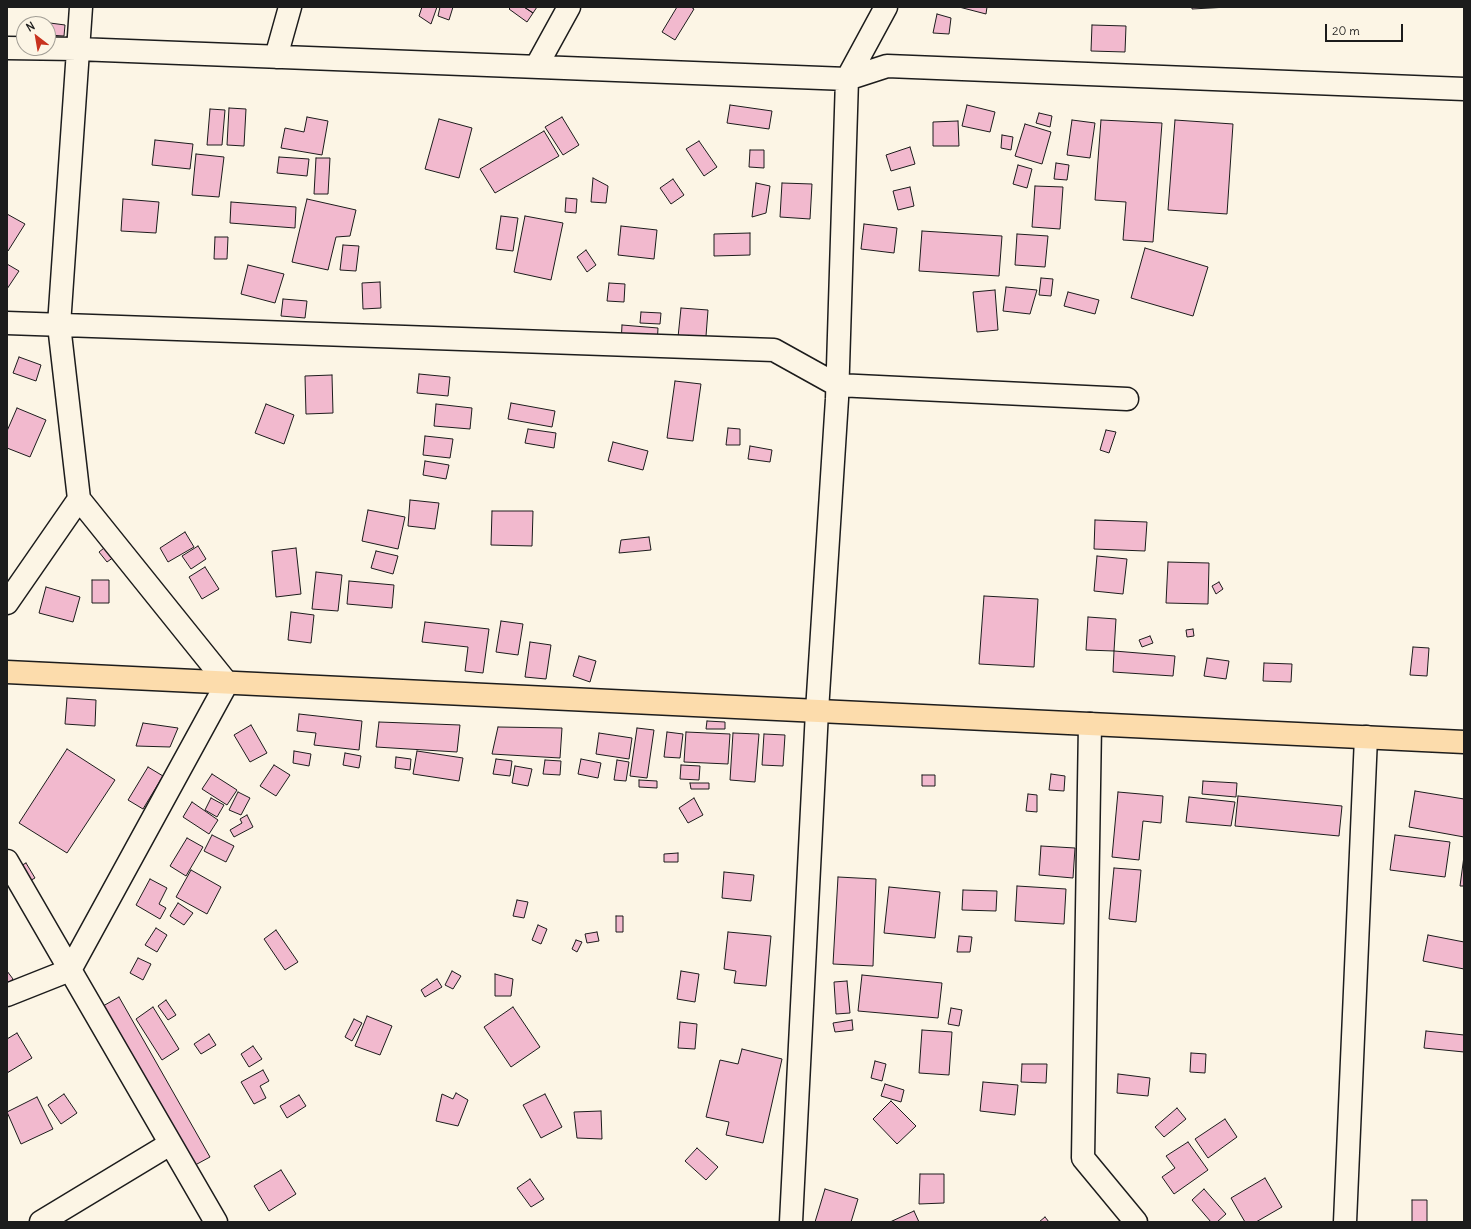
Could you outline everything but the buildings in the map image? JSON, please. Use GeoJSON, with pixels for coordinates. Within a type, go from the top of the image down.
{"type":"FeatureCollection","features":[{"type":"Feature","properties":{"kind":"highway"},"geometry":{"type":"LineString","coordinates":[[7,672],[1464,742]]}},
{"type":"Feature","properties":{"kind":"street"},"geometry":{"type":"LineString","coordinates":[[7,995],[70,970],[227,683],[79,499],[59,325],[81,7]]}},
{"type":"Feature","properties":{"kind":"street"},"geometry":{"type":"LineString","coordinates":[[276,57],[290,7]]}},
{"type":"Feature","properties":{"kind":"street"},"geometry":{"type":"LineString","coordinates":[[536,67],[569,7]]}},
{"type":"Feature","properties":{"kind":"street"},"geometry":{"type":"LineString","coordinates":[[791,1222],[817,711],[837,385],[847,79],[886,7]]}},
{"type":"Feature","properties":{"kind":"street"},"geometry":{"type":"LineString","coordinates":[[7,48],[77,49],[847,79],[886,66],[1464,89]]}},
{"type":"Feature","properties":{"kind":"street"},"geometry":{"type":"LineString","coordinates":[[7,323],[774,350],[837,385],[1127,399]]}},
{"type":"Feature","properties":{"kind":"street"},"geometry":{"type":"LineString","coordinates":[[7,603],[79,499]]}},
{"type":"Feature","properties":{"kind":"street"},"geometry":{"type":"LineString","coordinates":[[1090,724],[1083,1158],[1136,1222]]}},
{"type":"Feature","properties":{"kind":"street"},"geometry":{"type":"LineString","coordinates":[[1345,1222],[1366,737]]}},
{"type":"Feature","properties":{"kind":"street"},"geometry":{"type":"LineString","coordinates":[[7,861],[216,1222]]}},
{"type":"Feature","properties":{"kind":"street"},"geometry":{"type":"LineString","coordinates":[[41,1222],[170,1144]]}}]}
